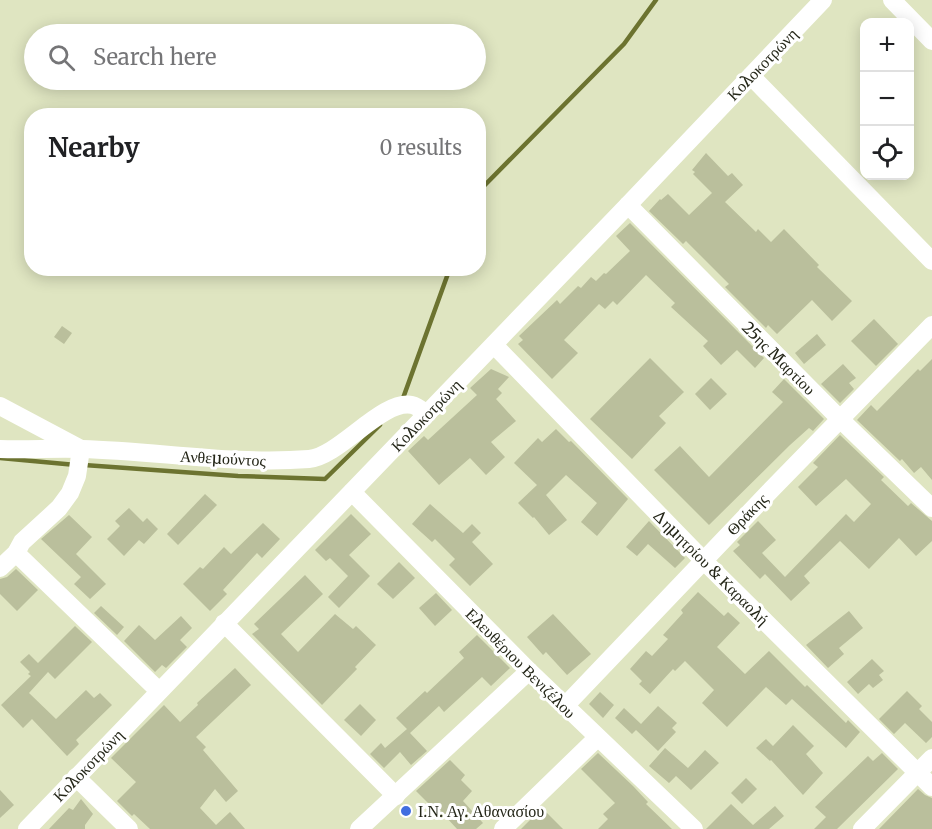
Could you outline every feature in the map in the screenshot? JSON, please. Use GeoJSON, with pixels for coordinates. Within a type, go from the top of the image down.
{"type":"FeatureCollection","features":[{"type":"Feature","properties":{"kind":"street","name":"Κολοκοτρώνη"},"geometry":{"type":"LineString","coordinates":[[27,829],[428,414],[823,0]]}},
{"type":"Feature","properties":{"kind":"street"},"geometry":{"type":"LineString","coordinates":[[892,0],[932,41]]}},
{"type":"Feature","properties":{"kind":"street"},"geometry":{"type":"LineString","coordinates":[[751,76],[932,261]]}},
{"type":"Feature","properties":{"kind":"street","name":"25ης Μαρτίου"},"geometry":{"type":"LineString","coordinates":[[628,205],[840,419],[932,508]]}},
{"type":"Feature","properties":{"kind":"street","name":"Θράκης"},"geometry":{"type":"LineString","coordinates":[[565,706],[703,560],[932,325]]}},
{"type":"Feature","properties":{"kind":"street","name":"Δημητρίου & Καραολή"},"geometry":{"type":"LineString","coordinates":[[494,345],[703,560],[932,786]]}},
{"type":"Feature","properties":{"kind":"street","name":"Ανθεμούντος"},"geometry":{"type":"LineString","coordinates":[[0,449],[81,449],[232,460],[282,461],[315,458],[400,405],[412,405],[428,414]]}},
{"type":"Feature","properties":{"kind":"street"},"geometry":{"type":"LineString","coordinates":[[0,406],[81,449],[77,476],[70,493],[59,508],[22,542],[16,553],[0,568]]}},
{"type":"Feature","properties":{"kind":"street","name":"Ελευθέριου Βενιζέλου"},"geometry":{"type":"LineString","coordinates":[[352,492],[529,671],[694,829]]}},
{"type":"Feature","properties":{"kind":"street"},"geometry":{"type":"LineString","coordinates":[[16,553],[159,691]]}},
{"type":"Feature","properties":{"kind":"street"},"geometry":{"type":"LineString","coordinates":[[224,623],[396,796]]}},
{"type":"Feature","properties":{"kind":"street"},"geometry":{"type":"LineString","coordinates":[[359,829],[529,671]]}},
{"type":"Feature","properties":{"kind":"street"},"geometry":{"type":"LineString","coordinates":[[503,829],[597,738]]}},
{"type":"Feature","properties":{"kind":"street"},"geometry":{"type":"LineString","coordinates":[[862,829],[932,758]]}},
{"type":"Feature","properties":{"kind":"street"},"geometry":{"type":"LineString","coordinates":[[76,777],[129,829]]}},
{"type":"Feature","properties":{"kind":"building"},"geometry":{"type":"Polygon","coordinates":[[[706,153],[728,176],[732,173],[743,185],[725,202],[756,232],[758,229],[771,242],[784,229],[819,265],[817,267],[852,301],[832,321],[812,300],[777,334],[768,325],[766,328],[725,287],[729,284],[686,241],[683,244],[649,211],[668,194],[689,215],[712,193],[693,174],[695,172],[692,170],[706,153]]]}},
{"type":"Feature","properties":{"kind":"building"},"geometry":{"type":"Polygon","coordinates":[[[630,223],[764,358],[755,368],[737,350],[721,365],[703,346],[708,341],[671,307],[675,303],[646,275],[617,305],[613,301],[605,309],[599,304],[564,340],[578,353],[552,379],[518,344],[523,340],[519,336],[557,300],[560,304],[591,277],[596,281],[630,251],[616,236],[630,223]]]}},
{"type":"Feature","properties":{"kind":"building"},"geometry":{"type":"Polygon","coordinates":[[[874,319],[898,344],[876,366],[851,341],[874,319]]]}},
{"type":"Feature","properties":{"kind":"building"},"geometry":{"type":"Polygon","coordinates":[[[62,326],[72,333],[64,344],[54,337],[62,326]]]}},
{"type":"Feature","properties":{"kind":"building"},"geometry":{"type":"Polygon","coordinates":[[[817,334],[826,345],[804,364],[795,353],[817,334]]]}},
{"type":"Feature","properties":{"kind":"building"},"geometry":{"type":"Polygon","coordinates":[[[650,358],[684,392],[659,416],[666,423],[632,459],[590,419],[650,358]]]}},
{"type":"Feature","properties":{"kind":"building"},"geometry":{"type":"Polygon","coordinates":[[[932,359],[932,480],[921,467],[914,473],[902,459],[900,461],[857,420],[871,405],[877,411],[918,369],[920,371],[932,359]]]}},
{"type":"Feature","properties":{"kind":"building"},"geometry":{"type":"Polygon","coordinates":[[[843,364],[856,378],[849,383],[854,389],[840,403],[821,384],[843,364]]]}},
{"type":"Feature","properties":{"kind":"building"},"geometry":{"type":"Polygon","coordinates":[[[491,369],[509,377],[498,389],[502,393],[496,399],[516,421],[491,442],[505,457],[486,475],[470,458],[439,485],[408,451],[424,436],[428,440],[477,395],[470,388],[491,369]]]}},
{"type":"Feature","properties":{"kind":"building"},"geometry":{"type":"Polygon","coordinates":[[[711,378],[727,394],[710,410],[695,394],[711,378]]]}},
{"type":"Feature","properties":{"kind":"building"},"geometry":{"type":"Polygon","coordinates":[[[784,379],[824,419],[813,431],[809,428],[790,445],[709,525],[654,470],[680,446],[709,477],[783,402],[772,392],[784,379]]]}},
{"type":"Feature","properties":{"kind":"building"},"geometry":{"type":"Polygon","coordinates":[[[556,429],[569,442],[571,441],[628,499],[597,536],[581,522],[597,503],[566,475],[546,495],[567,520],[549,535],[518,503],[537,485],[514,463],[538,438],[542,442],[556,429]]]}},
{"type":"Feature","properties":{"kind":"building"},"geometry":{"type":"Polygon","coordinates":[[[840,435],[884,477],[881,480],[908,506],[911,503],[932,521],[932,541],[916,556],[899,538],[869,569],[840,541],[804,576],[810,583],[791,601],[765,574],[760,579],[733,551],[740,545],[737,542],[758,521],[776,540],[762,553],[785,577],[846,514],[854,522],[871,504],[846,479],[816,506],[798,487],[818,467],[813,463],[840,435]]]}},
{"type":"Feature","properties":{"kind":"building"},"geometry":{"type":"Polygon","coordinates":[[[205,494],[217,505],[178,545],[167,534],[205,494]]]}},
{"type":"Feature","properties":{"kind":"building"},"geometry":{"type":"Polygon","coordinates":[[[430,504],[463,533],[472,524],[481,533],[472,542],[493,564],[470,586],[449,565],[455,559],[435,539],[432,542],[412,524],[430,504]]]}},
{"type":"Feature","properties":{"kind":"building"},"geometry":{"type":"Polygon","coordinates":[[[129,508],[143,522],[147,518],[158,529],[144,544],[139,540],[124,556],[107,539],[120,526],[115,521],[129,508]]]}},
{"type":"Feature","properties":{"kind":"building"},"geometry":{"type":"Polygon","coordinates":[[[351,514],[371,534],[349,555],[370,576],[339,608],[328,597],[348,576],[330,558],[326,561],[315,550],[351,514]]]}},
{"type":"Feature","properties":{"kind":"building"},"geometry":{"type":"Polygon","coordinates":[[[69,515],[92,537],[76,554],[106,584],[90,599],[74,584],[81,577],[41,539],[69,515]]]}},
{"type":"Feature","properties":{"kind":"building"},"geometry":{"type":"Polygon","coordinates":[[[649,521],[685,558],[675,568],[648,544],[637,556],[626,547],[649,521]]]}},
{"type":"Feature","properties":{"kind":"building"},"geometry":{"type":"Polygon","coordinates":[[[263,523],[280,539],[262,558],[257,553],[223,590],[227,594],[210,611],[183,584],[200,567],[203,569],[224,547],[231,554],[263,523]]]}},
{"type":"Feature","properties":{"kind":"building"},"geometry":{"type":"Polygon","coordinates":[[[399,562],[415,578],[393,599],[377,584],[399,562]]]}},
{"type":"Feature","properties":{"kind":"building"},"geometry":{"type":"Polygon","coordinates":[[[16,569],[38,590],[17,611],[0,594],[0,579],[7,577],[16,569]]]}},
{"type":"Feature","properties":{"kind":"building"},"geometry":{"type":"Polygon","coordinates":[[[305,575],[323,594],[281,634],[298,652],[335,614],[353,629],[356,626],[376,645],[355,667],[357,669],[322,705],[252,634],[259,629],[254,624],[305,575]]]}},
{"type":"Feature","properties":{"kind":"building"},"geometry":{"type":"Polygon","coordinates":[[[698,592],[724,616],[728,612],[740,623],[717,647],[745,674],[769,651],[805,687],[807,685],[846,723],[848,720],[860,732],[846,748],[792,699],[786,705],[766,687],[727,727],[702,703],[714,690],[685,661],[675,671],[673,669],[650,694],[639,684],[642,681],[630,669],[646,651],[652,656],[668,639],[663,635],[683,613],[681,610],[698,592]]]}},
{"type":"Feature","properties":{"kind":"building"},"geometry":{"type":"Polygon","coordinates":[[[436,593],[452,610],[435,626],[419,608],[436,593]]]}},
{"type":"Feature","properties":{"kind":"building"},"geometry":{"type":"Polygon","coordinates":[[[101,606],[124,627],[117,635],[94,613],[101,606]]]}},
{"type":"Feature","properties":{"kind":"building"},"geometry":{"type":"Polygon","coordinates":[[[849,611],[863,628],[839,648],[844,654],[828,668],[806,645],[849,611]]]}},
{"type":"Feature","properties":{"kind":"building"},"geometry":{"type":"Polygon","coordinates":[[[553,614],[591,654],[567,675],[546,652],[543,655],[527,637],[553,614]]]}},
{"type":"Feature","properties":{"kind":"building"},"geometry":{"type":"Polygon","coordinates":[[[181,616],[192,628],[180,640],[187,647],[166,668],[162,665],[155,672],[124,641],[139,625],[155,640],[181,616]]]}},
{"type":"Feature","properties":{"kind":"building"},"geometry":{"type":"Polygon","coordinates":[[[75,626],[92,642],[55,679],[48,672],[29,693],[56,719],[86,690],[94,698],[100,693],[112,705],[76,740],[79,744],[67,756],[32,719],[23,728],[1,705],[31,676],[20,662],[29,654],[38,663],[75,626]]]}},
{"type":"Feature","properties":{"kind":"building"},"geometry":{"type":"Polygon","coordinates":[[[477,635],[510,668],[491,686],[482,677],[444,712],[439,706],[410,733],[427,751],[411,765],[400,752],[384,768],[370,754],[381,743],[385,748],[407,729],[396,718],[464,658],[459,652],[477,635]]]}},
{"type":"Feature","properties":{"kind":"building"},"geometry":{"type":"Polygon","coordinates":[[[872,659],[884,671],[879,675],[883,680],[873,688],[869,684],[858,694],[847,682],[872,659]]]}},
{"type":"Feature","properties":{"kind":"building"},"geometry":{"type":"Polygon","coordinates":[[[235,668],[251,685],[196,737],[206,747],[203,750],[238,791],[226,802],[215,789],[200,808],[216,825],[230,812],[245,829],[150,829],[117,801],[136,782],[111,758],[164,705],[180,722],[235,668]]]}},
{"type":"Feature","properties":{"kind":"building"},"geometry":{"type":"Polygon","coordinates":[[[907,691],[922,706],[919,709],[932,722],[932,737],[926,743],[905,723],[894,734],[879,719],[907,691]]]}},
{"type":"Feature","properties":{"kind":"building"},"geometry":{"type":"Polygon","coordinates":[[[600,692],[614,705],[603,718],[589,704],[600,692]]]}},
{"type":"Feature","properties":{"kind":"building"},"geometry":{"type":"Polygon","coordinates":[[[360,704],[376,720],[361,736],[344,720],[360,704]]]}},
{"type":"Feature","properties":{"kind":"building"},"geometry":{"type":"Polygon","coordinates":[[[658,706],[677,723],[672,728],[676,732],[658,751],[636,730],[632,734],[615,718],[624,708],[641,724],[658,706]]]}},
{"type":"Feature","properties":{"kind":"building"},"geometry":{"type":"Polygon","coordinates":[[[793,725],[814,746],[806,754],[823,773],[803,795],[771,760],[756,748],[766,739],[773,746],[793,725]]]}},
{"type":"Feature","properties":{"kind":"building"},"geometry":{"type":"Polygon","coordinates":[[[665,748],[688,768],[705,750],[719,763],[691,790],[676,776],[669,783],[649,766],[665,748]]]}},
{"type":"Feature","properties":{"kind":"building"},"geometry":{"type":"Polygon","coordinates":[[[598,753],[633,786],[648,802],[646,804],[672,829],[598,829],[608,819],[603,814],[615,803],[581,769],[598,753]]]}},
{"type":"Feature","properties":{"kind":"building"},"geometry":{"type":"Polygon","coordinates":[[[882,753],[898,769],[837,829],[814,829],[826,817],[815,807],[868,756],[873,761],[882,753]]]}},
{"type":"Feature","properties":{"kind":"building"},"geometry":{"type":"Polygon","coordinates":[[[450,760],[465,775],[461,780],[472,791],[463,801],[483,823],[476,829],[457,829],[416,791],[450,760]]]}},
{"type":"Feature","properties":{"kind":"building"},"geometry":{"type":"Polygon","coordinates":[[[746,778],[757,789],[742,804],[731,793],[746,778]]]}},
{"type":"Feature","properties":{"kind":"building"},"geometry":{"type":"Polygon","coordinates":[[[918,789],[932,798],[932,829],[879,829],[918,789]]]}},
{"type":"Feature","properties":{"kind":"building"},"geometry":{"type":"Polygon","coordinates":[[[0,790],[14,805],[0,818],[0,790]]]}},
{"type":"Feature","properties":{"kind":"building"},"geometry":{"type":"Polygon","coordinates":[[[81,799],[93,814],[85,825],[85,829],[49,829],[69,808],[73,810],[81,799]]]}},
{"type":"Feature","properties":{"kind":"building"},"geometry":{"type":"Polygon","coordinates":[[[731,804],[753,825],[775,806],[784,816],[769,829],[706,829],[731,804]]]}},
{"type":"Feature","properties":{"kind":"building"},"geometry":{"type":"Polygon","coordinates":[[[542,808],[563,829],[521,829],[542,808]]]}},
{"type":"Feature","properties":{"kind":"waterway"},"geometry":{"type":"LineString","coordinates":[[486,184],[624,44],[656,0]]}},
{"type":"Feature","properties":{"kind":"waterway"},"geometry":{"type":"LineString","coordinates":[[402,401],[447,276]]}},
{"type":"Feature","properties":{"kind":"waterway"},"geometry":{"type":"LineString","coordinates":[[84,465],[238,476],[325,479],[380,425]]}},
{"type":"Feature","properties":{"kind":"waterway"},"geometry":{"type":"LineString","coordinates":[[0,458],[76,465]]}},
{"type":"Feature","properties":{"kind":"place","name":"Ι.Ν. Αγ. Αθανασίου"},"geometry":{"type":"Point","coordinates":[406,811]}}]}
